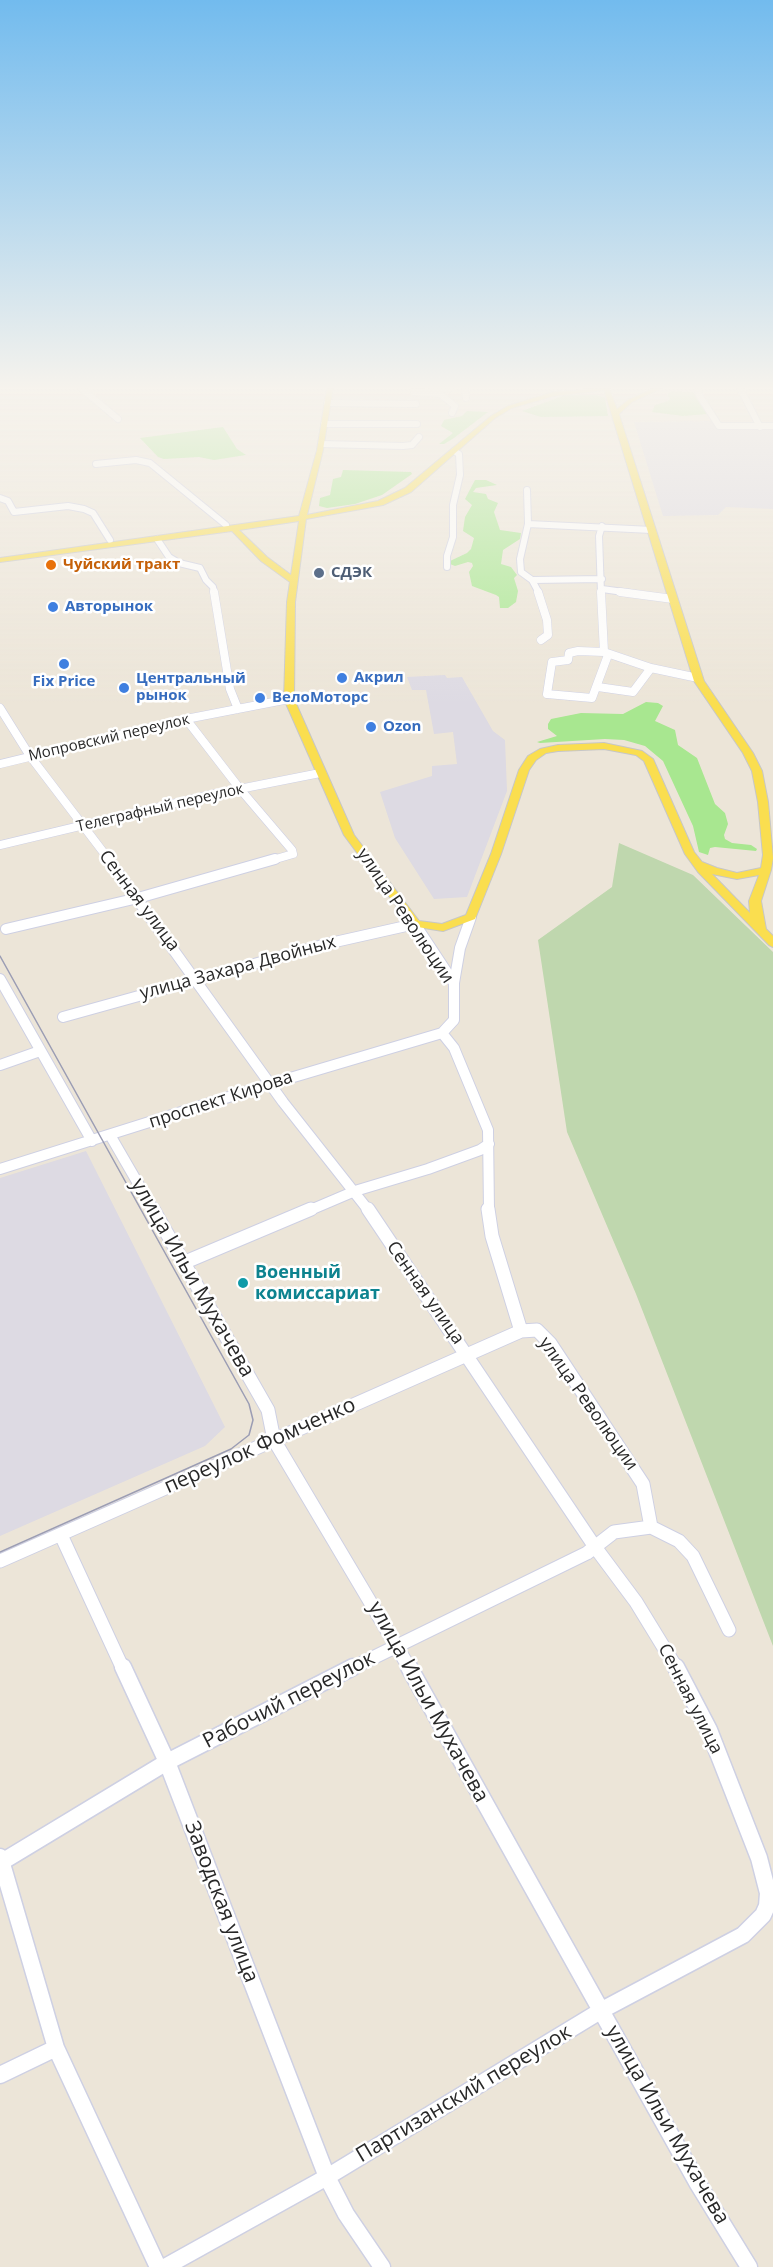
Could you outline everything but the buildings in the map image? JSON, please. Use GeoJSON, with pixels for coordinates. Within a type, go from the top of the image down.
{"type":"FeatureCollection","features":[{"type":"Feature","properties":{"kind":"main road","name":"улица Революции"},"geometry":{"type":"LineString","coordinates":[[309,494],[291,602],[289,699],[349,835],[415,924]]}},
{"type":"Feature","properties":{"kind":"main road"},"geometry":{"type":"LineString","coordinates":[[0,560],[304,516],[354,507],[392,494]]}},
{"type":"Feature","properties":{"kind":"main road"},"geometry":{"type":"LineString","coordinates":[[304,516],[359,508],[391,499],[400,494]]}},
{"type":"Feature","properties":{"kind":"main road"},"geometry":{"type":"LineString","coordinates":[[641,494],[698,678],[748,753],[757,771],[764,802],[768,855],[766,870],[754,901],[756,915],[764,934]]}},
{"type":"Feature","properties":{"kind":"main road"},"geometry":{"type":"LineString","coordinates":[[274,521],[287,526],[300,540]]}},
{"type":"Feature","properties":{"kind":"main road"},"geometry":{"type":"LineString","coordinates":[[0,555],[230,527],[264,559],[294,581]]}},
{"type":"Feature","properties":{"kind":"main road"},"geometry":{"type":"LineString","coordinates":[[415,924],[443,928],[471,917],[496,854],[524,770],[532,758],[543,751],[604,746],[626,749],[644,755],[652,765],[681,834],[697,862],[773,943]]}},
{"type":"Feature","properties":{"kind":"main road"},"geometry":{"type":"LineString","coordinates":[[697,862],[725,874],[749,875],[766,870]]}},
{"type":"Feature","properties":{"kind":"street"},"geometry":{"type":"LineString","coordinates":[[188,494],[230,527]]}},
{"type":"Feature","properties":{"kind":"street"},"geometry":{"type":"LineString","coordinates":[[447,567],[447,556],[453,537],[453,505],[456,494]]}},
{"type":"Feature","properties":{"kind":"street"},"geometry":{"type":"LineString","coordinates":[[527,494],[528,524],[520,568],[528,579],[602,579]]}},
{"type":"Feature","properties":{"kind":"street"},"geometry":{"type":"LineString","coordinates":[[0,498],[8,501],[14,512],[68,506],[84,509],[93,513],[110,540]]}},
{"type":"Feature","properties":{"kind":"street"},"geometry":{"type":"LineString","coordinates":[[528,524],[652,530]]}},
{"type":"Feature","properties":{"kind":"street"},"geometry":{"type":"LineString","coordinates":[[602,526],[599,536],[606,653],[598,687],[592,698],[548,694],[552,662],[568,660],[569,653],[578,651],[606,653],[651,668],[698,678]]}},
{"type":"Feature","properties":{"kind":"street"},"geometry":{"type":"LineString","coordinates":[[157,539],[169,557],[179,563],[200,568],[206,580],[213,587],[230,689],[238,709]]}},
{"type":"Feature","properties":{"kind":"street"},"geometry":{"type":"LineString","coordinates":[[532,580],[541,596],[547,620],[548,635],[541,640]]}},
{"type":"Feature","properties":{"kind":"street"},"geometry":{"type":"LineString","coordinates":[[602,589],[673,599]]}},
{"type":"Feature","properties":{"kind":"street"},"geometry":{"type":"LineString","coordinates":[[598,687],[633,692],[651,668]]}},
{"type":"Feature","properties":{"kind":"street","name":"Мопровский переулок"},"geometry":{"type":"LineString","coordinates":[[0,764],[186,719],[289,699]]}},
{"type":"Feature","properties":{"kind":"street","name":"Сенная улица"},"geometry":{"type":"LineString","coordinates":[[0,708],[30,756],[138,898],[270,1084],[355,1191],[665,1647],[709,1730],[765,1878],[768,1906],[760,1919]]}},
{"type":"Feature","properties":{"kind":"street"},"geometry":{"type":"LineString","coordinates":[[6,929],[138,898],[293,854],[186,719]]}},
{"type":"Feature","properties":{"kind":"street","name":"Телеграфный переулок"},"geometry":{"type":"LineString","coordinates":[[0,845],[240,789],[321,773]]}},
{"type":"Feature","properties":{"kind":"street"},"geometry":{"type":"LineString","coordinates":[[454,983],[460,948],[471,917]]}},
{"type":"Feature","properties":{"kind":"street","name":"улица Захара Двойных"},"geometry":{"type":"LineString","coordinates":[[63,1017],[326,944],[415,924]]}},
{"type":"Feature","properties":{"kind":"street","name":"улица Революции"},"geometry":{"type":"LineString","coordinates":[[415,924],[454,983],[454,1020],[442,1033],[458,1057],[488,1130],[488,1206],[492,1236],[520,1331],[533,1329],[543,1335],[568,1370],[643,1484],[651,1527]]}},
{"type":"Feature","properties":{"kind":"street"},"geometry":{"type":"LineString","coordinates":[[0,979],[92,1141]]}},
{"type":"Feature","properties":{"kind":"street","name":"проспект Кирова"},"geometry":{"type":"LineString","coordinates":[[0,1169],[270,1084],[442,1033]]}},
{"type":"Feature","properties":{"kind":"street"},"geometry":{"type":"LineString","coordinates":[[0,1065],[40,1051]]}},
{"type":"Feature","properties":{"kind":"street","name":"улица Ильи Мухачева"},"geometry":{"type":"LineString","coordinates":[[110,1136],[267,1410],[274,1440],[397,1645],[698,2184],[749,2267]]}},
{"type":"Feature","properties":{"kind":"street"},"geometry":{"type":"LineString","coordinates":[[183,1263],[355,1191],[428,1169],[480,1150],[489,1144]]}},
{"type":"Feature","properties":{"kind":"street","name":"переулок Фомченко"},"geometry":{"type":"LineString","coordinates":[[0,1561],[520,1331]]}},
{"type":"Feature","properties":{"kind":"street"},"geometry":{"type":"LineString","coordinates":[[651,1527],[679,1541],[693,1556],[729,1630]]}},
{"type":"Feature","properties":{"kind":"street","name":"Рабочий переулок"},"geometry":{"type":"LineString","coordinates":[[1,1860],[167,1762],[397,1645],[513,1591],[595,1547],[614,1532],[651,1527]]}},
{"type":"Feature","properties":{"kind":"street","name":"Заводская улица"},"geometry":{"type":"LineString","coordinates":[[61,1535],[167,1762],[327,2177],[346,2214],[382,2267]]}},
{"type":"Feature","properties":{"kind":"street"},"geometry":{"type":"LineString","coordinates":[[1,1860],[56,2048],[158,2267]]}},
{"type":"Feature","properties":{"kind":"street","name":"Партизанский переулок"},"geometry":{"type":"LineString","coordinates":[[165,2267],[327,2177],[602,2010],[743,1935],[760,1919]]}},
{"type":"Feature","properties":{"kind":"street"},"geometry":{"type":"LineString","coordinates":[[0,2075],[56,2048]]}},
{"type":"Feature","properties":{"kind":"shaded area"},"geometry":{"type":"Polygon","coordinates":[[[656,494],[773,494],[773,509],[726,507],[718,515],[663,516],[656,494]]]}},
{"type":"Feature","properties":{"kind":"shaded area"},"geometry":{"type":"Polygon","coordinates":[[[445,675],[447,678],[462,677],[493,731],[505,740],[507,791],[467,897],[434,899],[395,838],[380,792],[432,776],[432,766],[457,764],[453,732],[434,734],[426,690],[412,690],[407,677],[445,675]]]}},
{"type":"Feature","properties":{"kind":"shaded area"},"geometry":{"type":"Polygon","coordinates":[[[86,1151],[225,1427],[205,1446],[0,1536],[0,1178],[86,1151]]]}},
{"type":"Feature","properties":{"kind":"green space"},"geometry":{"type":"Polygon","coordinates":[[[384,494],[355,504],[327,508],[319,506],[320,498],[330,495],[384,494]]]}},
{"type":"Feature","properties":{"kind":"green space"},"geometry":{"type":"Polygon","coordinates":[[[468,494],[486,494],[488,499],[498,503],[494,512],[500,530],[521,533],[520,539],[503,550],[501,564],[511,567],[517,575],[514,578],[518,591],[516,602],[508,608],[500,608],[499,597],[496,595],[472,586],[469,572],[473,566],[472,563],[455,566],[450,564],[450,561],[471,549],[474,538],[463,531],[465,517],[472,505],[465,499],[468,494]]]}},
{"type":"Feature","properties":{"kind":"green space"},"geometry":{"type":"Polygon","coordinates":[[[646,702],[663,706],[655,721],[675,730],[678,745],[697,758],[715,804],[725,813],[728,824],[725,839],[732,843],[751,845],[757,849],[756,851],[715,847],[710,848],[708,855],[699,852],[693,826],[663,761],[645,746],[624,740],[605,739],[537,742],[557,736],[548,729],[551,719],[581,713],[623,714],[646,702]]]}},
{"type":"Feature","properties":{"kind":"green space"},"geometry":{"type":"Polygon","coordinates":[[[619,843],[693,875],[773,952],[773,1646],[636,1294],[567,1132],[538,940],[612,887],[619,843]]]}},
{"type":"Feature","properties":{"kind":"tram line"},"geometry":{"type":"LineString","coordinates":[[0,956],[249,1404],[253,1420],[249,1435],[231,1449],[0,1552]]}},
{"type":"Feature","properties":{"kind":"place","name":"Чуйский тракт"},"geometry":{"type":"Point","coordinates":[51,565]}},
{"type":"Feature","properties":{"kind":"place","name":"СДЭК"},"geometry":{"type":"Point","coordinates":[319,573]}},
{"type":"Feature","properties":{"kind":"place","name":"Авторынок"},"geometry":{"type":"Point","coordinates":[53,607]}},
{"type":"Feature","properties":{"kind":"place","name":"Fix Price"},"geometry":{"type":"Point","coordinates":[64,664]}},
{"type":"Feature","properties":{"kind":"place","name":"Акрил"},"geometry":{"type":"Point","coordinates":[342,678]}},
{"type":"Feature","properties":{"kind":"place","name":"Центральный рынок"},"geometry":{"type":"Point","coordinates":[124,688]}},
{"type":"Feature","properties":{"kind":"place","name":"ВелоМоторс"},"geometry":{"type":"Point","coordinates":[260,698]}},
{"type":"Feature","properties":{"kind":"place","name":"Ozon"},"geometry":{"type":"Point","coordinates":[371,727]}},
{"type":"Feature","properties":{"kind":"place","name":"Военный комиссариат"},"geometry":{"type":"Point","coordinates":[243,1283]}}]}
